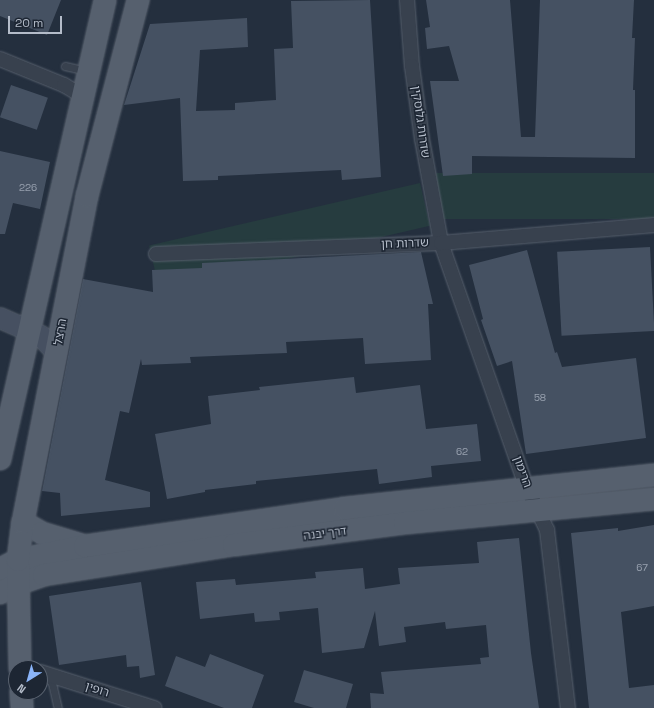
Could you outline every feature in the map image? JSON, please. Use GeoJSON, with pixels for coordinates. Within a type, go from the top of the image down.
{"type":"FeatureCollection","features":[{"type":"Feature","properties":{"kind":"main road"},"geometry":{"type":"LineString","coordinates":[[0,459],[90,71],[105,0]]}},
{"type":"Feature","properties":{"kind":"main road","name":"הרצל"},"geometry":{"type":"LineString","coordinates":[[28,660],[9,588],[9,564],[23,522],[87,196],[138,0]]}},
{"type":"Feature","properties":{"kind":"main road","name":"דרך יבנה"},"geometry":{"type":"LineString","coordinates":[[9,564],[85,546],[345,508],[654,475]]}},
{"type":"Feature","properties":{"kind":"main road","name":"דרך יבנה"},"geometry":{"type":"LineString","coordinates":[[9,588],[51,574],[234,546],[405,523],[654,499]]}},
{"type":"Feature","properties":{"kind":"main road"},"geometry":{"type":"LineString","coordinates":[[23,522],[42,533],[85,546]]}},
{"type":"Feature","properties":{"kind":"street","name":"שדרות גלוסקין"},"geometry":{"type":"LineString","coordinates":[[407,0],[412,66],[422,139],[441,243]]}},
{"type":"Feature","properties":{"kind":"street"},"geometry":{"type":"LineString","coordinates":[[0,59],[64,85],[84,97]]}},
{"type":"Feature","properties":{"kind":"street","name":"שדרות חן"},"geometry":{"type":"LineString","coordinates":[[156,254],[441,243],[654,225]]}},
{"type":"Feature","properties":{"kind":"street","name":"הרימון"},"geometry":{"type":"LineString","coordinates":[[441,243],[527,488],[546,530],[568,708]]}},
{"type":"Feature","properties":{"kind":"street"},"geometry":{"type":"LineString","coordinates":[[0,318],[41,336],[57,353]]}},
{"type":"Feature","properties":{"kind":"street","name":"רופין"},"geometry":{"type":"LineString","coordinates":[[48,675],[154,708]]}},
{"type":"Feature","properties":{"kind":"lane"},"geometry":{"type":"LineString","coordinates":[[65,66],[90,71]]}},
{"type":"Feature","properties":{"kind":"lane"},"geometry":{"type":"LineString","coordinates":[[48,680],[52,683],[58,708]]}},
{"type":"Feature","properties":{"kind":"green space"},"geometry":{"type":"Polygon","coordinates":[[[436,173],[654,173],[654,219],[436,219],[436,173]]]}},
{"type":"Feature","properties":{"kind":"green space"},"geometry":{"type":"Polygon","coordinates":[[[420,183],[430,226],[159,288],[149,246],[420,183]]]}},
{"type":"Feature","properties":{"kind":"building"},"geometry":{"type":"Polygon","coordinates":[[[0,0],[61,0],[47,35],[0,16],[0,0]]]}},
{"type":"Feature","properties":{"kind":"building"},"geometry":{"type":"Polygon","coordinates":[[[370,0],[381,177],[342,180],[341,170],[218,176],[218,180],[183,181],[180,98],[124,105],[150,24],[247,18],[248,47],[200,50],[196,111],[235,110],[235,103],[276,100],[274,49],[293,48],[291,1],[370,0]]]}},
{"type":"Feature","properties":{"kind":"building"},"geometry":{"type":"Polygon","coordinates":[[[426,0],[510,0],[521,137],[535,137],[540,0],[634,0],[632,38],[635,38],[633,90],[635,90],[635,158],[472,156],[472,174],[443,176],[430,81],[459,81],[449,46],[427,49],[425,28],[430,27],[426,0]]]}},
{"type":"Feature","properties":{"kind":"building"},"geometry":{"type":"Polygon","coordinates":[[[11,85],[48,98],[37,130],[0,117],[11,85]]]}},
{"type":"Feature","properties":{"kind":"building"},"geometry":{"type":"Polygon","coordinates":[[[0,151],[50,162],[40,209],[13,203],[5,234],[0,234],[0,151]]]}},
{"type":"Feature","properties":{"kind":"building"},"geometry":{"type":"Polygon","coordinates":[[[650,247],[654,331],[562,336],[557,252],[650,247]]]}},
{"type":"Feature","properties":{"kind":"building"},"geometry":{"type":"Polygon","coordinates":[[[527,250],[555,353],[557,352],[562,367],[636,358],[646,438],[526,454],[512,361],[497,366],[481,320],[483,319],[469,265],[527,250]]]}},
{"type":"Feature","properties":{"kind":"building"},"geometry":{"type":"Polygon","coordinates":[[[421,252],[433,304],[428,304],[431,360],[365,364],[363,338],[286,342],[287,353],[190,357],[191,363],[142,365],[141,359],[129,413],[120,411],[105,480],[150,492],[150,507],[61,516],[60,493],[42,491],[83,279],[153,292],[152,270],[202,268],[202,263],[421,252]]]}},
{"type":"Feature","properties":{"kind":"building"},"geometry":{"type":"Polygon","coordinates":[[[354,377],[356,393],[420,385],[426,429],[477,424],[481,461],[431,466],[432,477],[379,484],[377,469],[256,481],[256,484],[205,490],[205,492],[167,499],[155,434],[211,424],[208,396],[260,390],[259,387],[354,377]]]}},
{"type":"Feature","properties":{"kind":"building"},"geometry":{"type":"Polygon","coordinates":[[[654,525],[654,606],[621,612],[629,688],[654,685],[654,708],[589,708],[571,533],[618,528],[618,531],[654,525]]]}},
{"type":"Feature","properties":{"kind":"building"},"geometry":{"type":"Polygon","coordinates":[[[519,538],[531,653],[539,708],[371,708],[370,693],[384,694],[381,672],[481,664],[480,658],[489,657],[486,625],[446,629],[445,622],[404,627],[406,642],[379,646],[375,611],[364,648],[322,653],[318,608],[279,612],[280,620],[255,622],[254,613],[200,619],[196,582],[235,579],[236,585],[316,578],[315,572],[363,568],[365,589],[400,584],[398,568],[479,563],[477,542],[519,538]]]}},
{"type":"Feature","properties":{"kind":"building"},"geometry":{"type":"Polygon","coordinates":[[[141,582],[155,675],[140,678],[139,666],[127,667],[126,655],[59,665],[49,596],[141,582]]]}},
{"type":"Feature","properties":{"kind":"building"},"geometry":{"type":"Polygon","coordinates":[[[210,654],[264,675],[252,708],[224,708],[165,686],[176,656],[205,667],[210,654]]]}},
{"type":"Feature","properties":{"kind":"building"},"geometry":{"type":"Polygon","coordinates":[[[304,670],[353,684],[346,708],[314,708],[294,702],[304,670]]]}}]}
